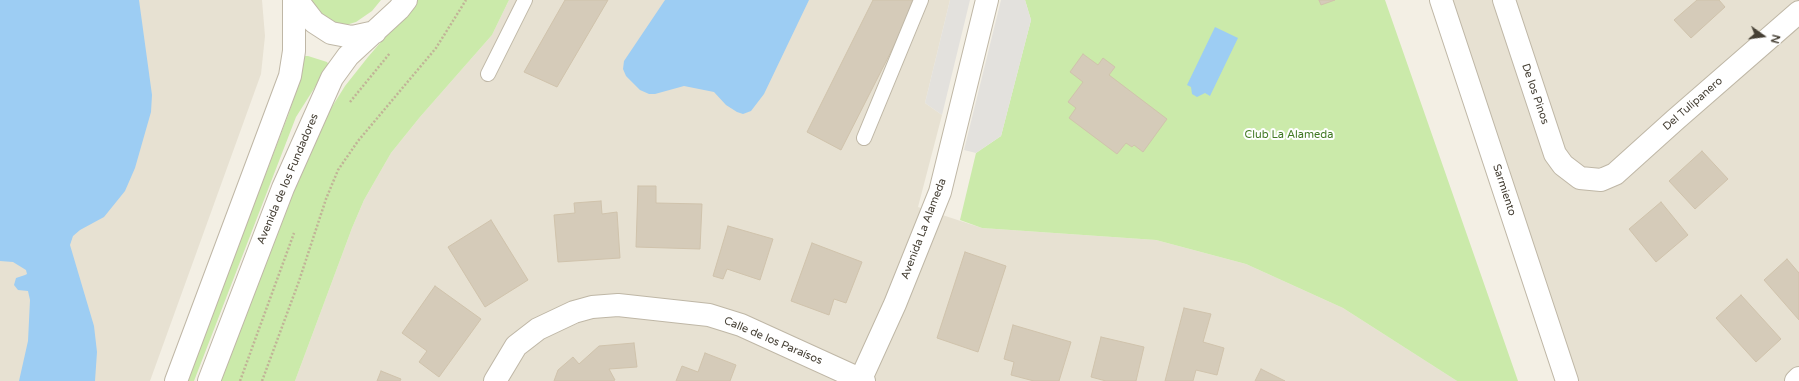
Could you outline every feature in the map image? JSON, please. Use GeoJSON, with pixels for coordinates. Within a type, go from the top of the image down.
{"type":"FeatureCollection","features":[{"type":"Feature","properties":{"kind":"street"},"geometry":{"type":"LineString","coordinates":[[176,381],[290,76],[294,51],[294,0]]}},
{"type":"Feature","properties":{"kind":"street"},"geometry":{"type":"LineString","coordinates":[[297,0],[314,22],[331,33],[352,37],[375,32]]}},
{"type":"Feature","properties":{"kind":"street","name":"Avenida de los Fundadores"},"geometry":{"type":"LineString","coordinates":[[210,381],[283,188],[332,78],[348,56],[399,9],[406,0]]}},
{"type":"Feature","properties":{"kind":"street","name":"Avenida La Alameda"},"geometry":{"type":"LineString","coordinates":[[862,381],[940,192],[987,0]]}},
{"type":"Feature","properties":{"kind":"street","name":"Sarmiento"},"geometry":{"type":"LineString","coordinates":[[1440,0],[1567,381]]}},
{"type":"Feature","properties":{"kind":"street","name":"De los Pinos"},"geometry":{"type":"LineString","coordinates":[[1504,0],[1555,154],[1563,165],[1580,178]]}},
{"type":"Feature","properties":{"kind":"street","name":"Del Tulipanero"},"geometry":{"type":"LineString","coordinates":[[1580,178],[1601,180],[1615,174],[1799,12]]}},
{"type":"Feature","properties":{"kind":"street","name":"Calle de los Paraísos"},"geometry":{"type":"LineString","coordinates":[[495,381],[516,346],[538,329],[574,312],[592,307],[618,305],[710,315],[741,325],[862,381]]}},
{"type":"Feature","properties":{"kind":"street"},"geometry":{"type":"LineString","coordinates":[[1796,381],[1799,378]]}},
{"type":"Feature","properties":{"kind":"lane"},"geometry":{"type":"LineString","coordinates":[[488,74],[525,0]]}},
{"type":"Feature","properties":{"kind":"lane"},"geometry":{"type":"LineString","coordinates":[[864,138],[921,0]]}},
{"type":"Feature","properties":{"kind":"path"},"geometry":{"type":"LineString","coordinates":[[262,381],[299,281],[326,199],[338,170],[358,141],[436,48],[466,0]]}},
{"type":"Feature","properties":{"kind":"path"},"geometry":{"type":"LineString","coordinates":[[348,104],[393,49]]}},
{"type":"Feature","properties":{"kind":"path"},"geometry":{"type":"LineString","coordinates":[[240,381],[297,225]]}},
{"type":"Feature","properties":{"kind":"shaded area"},"geometry":{"type":"Polygon","coordinates":[[[0,0],[262,0],[265,36],[261,74],[150,381],[0,381],[0,0]]]}},
{"type":"Feature","properties":{"kind":"shaded area"},"geometry":{"type":"Polygon","coordinates":[[[509,0],[950,0],[925,103],[942,115],[918,207],[982,228],[1156,240],[1246,264],[1343,308],[1457,381],[295,381],[352,228],[364,200],[391,153],[420,117],[492,35],[509,0]]]}},
{"type":"Feature","properties":{"kind":"shaded area"},"geometry":{"type":"Polygon","coordinates":[[[950,0],[970,0],[942,115],[925,103],[950,0]]]}},
{"type":"Feature","properties":{"kind":"shaded area"},"geometry":{"type":"Polygon","coordinates":[[[1001,0],[1025,0],[1031,20],[1001,136],[976,153],[964,150],[1001,0]]]}},
{"type":"Feature","properties":{"kind":"shaded area"},"geometry":{"type":"Polygon","coordinates":[[[1449,0],[1799,0],[1799,381],[1569,381],[1449,0]]]}},
{"type":"Feature","properties":{"kind":"green space"},"geometry":{"type":"Polygon","coordinates":[[[304,0],[381,0],[372,11],[356,22],[346,25],[334,25],[304,0]]]}},
{"type":"Feature","properties":{"kind":"green space"},"geometry":{"type":"Polygon","coordinates":[[[417,0],[509,0],[492,35],[420,117],[391,153],[364,200],[352,228],[295,381],[220,381],[278,228],[325,118],[345,86],[417,0]]]}},
{"type":"Feature","properties":{"kind":"green space","name":"Club La Alameda"},"geometry":{"type":"Polygon","coordinates":[[[1025,0],[1385,0],[1518,381],[1457,381],[1343,308],[1246,264],[1156,240],[982,228],[960,220],[976,153],[1001,136],[1031,20],[1025,0]]]}},
{"type":"Feature","properties":{"kind":"green space"},"geometry":{"type":"Polygon","coordinates":[[[303,56],[308,56],[327,62],[329,65],[296,117],[194,381],[186,381],[289,113],[297,88],[303,56]]]}},
{"type":"Feature","properties":{"kind":"water"},"geometry":{"type":"Polygon","coordinates":[[[0,0],[139,0],[152,95],[151,112],[135,168],[125,191],[104,217],[80,230],[73,236],[70,245],[94,326],[97,352],[95,381],[19,381],[28,341],[30,300],[28,291],[18,290],[14,285],[16,278],[27,274],[26,270],[13,262],[0,261],[0,0]]]}},
{"type":"Feature","properties":{"kind":"water"},"geometry":{"type":"Polygon","coordinates":[[[665,0],[809,0],[764,94],[751,111],[743,114],[726,105],[714,92],[684,86],[655,94],[649,94],[640,90],[626,76],[623,69],[624,61],[665,0]]]}},
{"type":"Feature","properties":{"kind":"water"},"geometry":{"type":"Polygon","coordinates":[[[1215,27],[1238,38],[1210,96],[1205,93],[1197,97],[1192,94],[1191,87],[1187,85],[1215,27]]]}},
{"type":"Feature","properties":{"kind":"building"},"geometry":{"type":"Polygon","coordinates":[[[565,0],[608,0],[557,87],[524,72],[565,0]]]}},
{"type":"Feature","properties":{"kind":"building"},"geometry":{"type":"Polygon","coordinates":[[[873,0],[913,0],[903,28],[841,150],[807,132],[873,0]]]}},
{"type":"Feature","properties":{"kind":"building"},"geometry":{"type":"Polygon","coordinates":[[[1319,0],[1335,0],[1321,5],[1319,0]]]}},
{"type":"Feature","properties":{"kind":"building"},"geometry":{"type":"Polygon","coordinates":[[[1697,0],[1719,0],[1725,7],[1691,38],[1674,20],[1697,0]]]}},
{"type":"Feature","properties":{"kind":"building"},"geometry":{"type":"Polygon","coordinates":[[[1083,54],[1098,65],[1103,58],[1115,67],[1109,75],[1167,119],[1143,152],[1134,145],[1132,147],[1126,143],[1117,154],[1069,118],[1076,108],[1068,102],[1083,82],[1070,72],[1083,54]]]}},
{"type":"Feature","properties":{"kind":"building"},"geometry":{"type":"Polygon","coordinates":[[[1702,151],[1728,179],[1695,209],[1669,181],[1702,151]]]}},
{"type":"Feature","properties":{"kind":"building"},"geometry":{"type":"Polygon","coordinates":[[[638,186],[656,186],[656,203],[702,204],[700,249],[636,247],[638,186]]]}},
{"type":"Feature","properties":{"kind":"building"},"geometry":{"type":"Polygon","coordinates":[[[601,201],[602,214],[617,212],[620,258],[558,262],[554,215],[575,213],[574,203],[601,201]]]}},
{"type":"Feature","properties":{"kind":"building"},"geometry":{"type":"Polygon","coordinates":[[[1661,202],[1688,235],[1656,262],[1629,229],[1661,202]]]}},
{"type":"Feature","properties":{"kind":"building"},"geometry":{"type":"Polygon","coordinates":[[[491,220],[528,280],[485,307],[448,247],[491,220]]]}},
{"type":"Feature","properties":{"kind":"building"},"geometry":{"type":"Polygon","coordinates":[[[728,226],[773,239],[760,280],[727,269],[723,279],[713,276],[728,226]]]}},
{"type":"Feature","properties":{"kind":"building"},"geometry":{"type":"Polygon","coordinates":[[[812,243],[862,262],[846,303],[834,299],[829,315],[791,301],[812,243]]]}},
{"type":"Feature","properties":{"kind":"building"},"geometry":{"type":"Polygon","coordinates":[[[965,252],[1006,266],[978,352],[937,338],[965,252]]]}},
{"type":"Feature","properties":{"kind":"building"},"geometry":{"type":"Polygon","coordinates":[[[1787,259],[1799,273],[1799,320],[1764,280],[1787,259]]]}},
{"type":"Feature","properties":{"kind":"building"},"geometry":{"type":"Polygon","coordinates":[[[435,286],[481,319],[439,377],[419,362],[427,351],[402,333],[435,286]]]}},
{"type":"Feature","properties":{"kind":"building"},"geometry":{"type":"Polygon","coordinates":[[[1741,295],[1781,339],[1756,362],[1716,318],[1741,295]]]}},
{"type":"Feature","properties":{"kind":"building"},"geometry":{"type":"Polygon","coordinates":[[[1184,308],[1211,314],[1203,342],[1224,348],[1217,375],[1196,370],[1193,381],[1165,381],[1184,308]]]}},
{"type":"Feature","properties":{"kind":"building"},"geometry":{"type":"Polygon","coordinates":[[[1013,325],[1071,342],[1059,381],[1034,381],[1011,375],[1014,362],[1004,359],[1013,325]]]}},
{"type":"Feature","properties":{"kind":"building"},"geometry":{"type":"Polygon","coordinates":[[[1101,337],[1144,347],[1136,381],[1106,381],[1091,377],[1101,337]]]}},
{"type":"Feature","properties":{"kind":"building"},"geometry":{"type":"Polygon","coordinates":[[[634,343],[637,367],[609,369],[615,380],[613,381],[554,381],[558,370],[573,357],[579,364],[599,346],[634,343]]]}},
{"type":"Feature","properties":{"kind":"building"},"geometry":{"type":"Polygon","coordinates":[[[705,353],[736,365],[730,381],[676,381],[682,366],[698,372],[705,353]]]}},
{"type":"Feature","properties":{"kind":"building"},"geometry":{"type":"Polygon","coordinates":[[[1261,369],[1285,381],[1255,381],[1261,369]]]}},
{"type":"Feature","properties":{"kind":"building"},"geometry":{"type":"Polygon","coordinates":[[[381,371],[401,379],[400,381],[377,381],[381,371]]]}}]}
